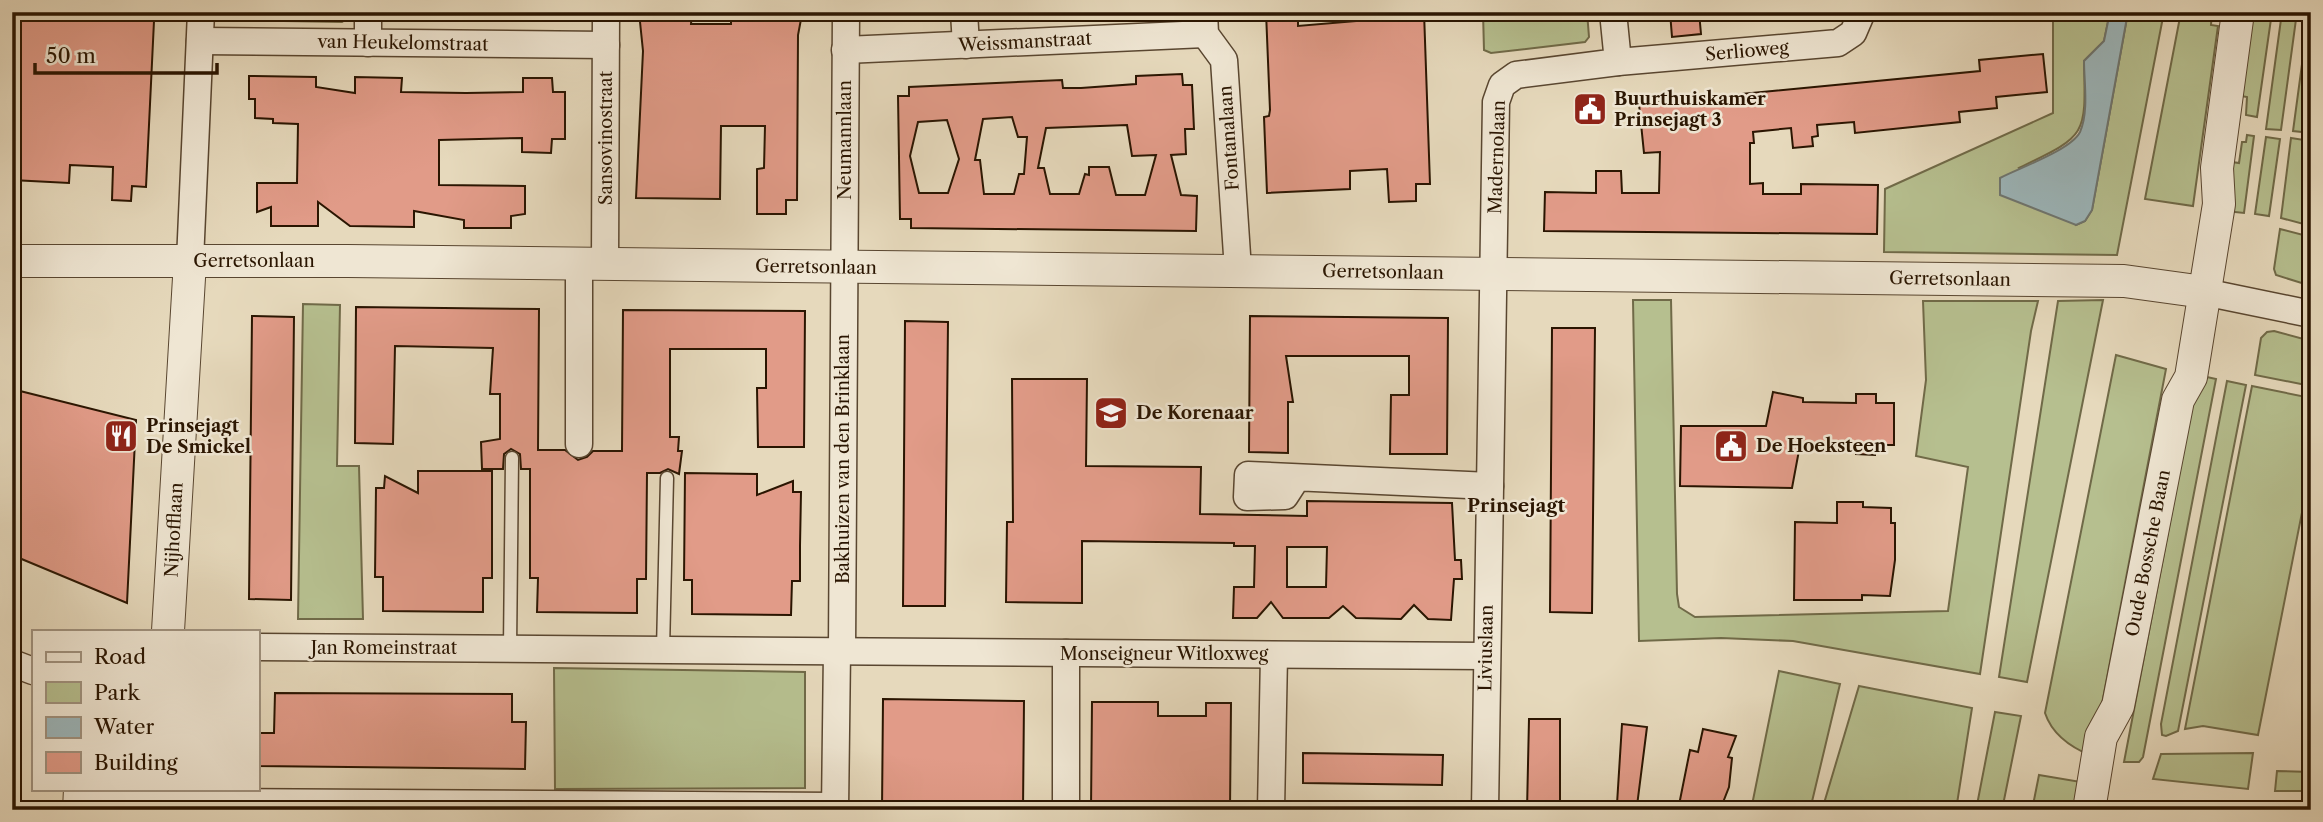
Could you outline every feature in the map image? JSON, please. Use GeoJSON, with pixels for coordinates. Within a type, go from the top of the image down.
{"type":"FeatureCollection","features":[{"type":"Feature","properties":{"kind":"street"},"geometry":{"type":"LineString","coordinates":[[190,261],[201,12]]}},
{"type":"Feature","properties":{"kind":"street"},"geometry":{"type":"LineString","coordinates":[[368,12],[368,43]]}},
{"type":"Feature","properties":{"kind":"street","name":"Sansovinostraat"},"geometry":{"type":"LineString","coordinates":[[592,264],[606,12]]}},
{"type":"Feature","properties":{"kind":"street","name":"Neumannlaan"},"geometry":{"type":"LineString","coordinates":[[845,12],[845,267]]}},
{"type":"Feature","properties":{"kind":"street"},"geometry":{"type":"LineString","coordinates":[[964,12],[966,45]]}},
{"type":"Feature","properties":{"kind":"street"},"geometry":{"type":"LineString","coordinates":[[1613,12],[1618,62]]}},
{"type":"Feature","properties":{"kind":"street","name":"Oude Bossche Baan"},"geometry":{"type":"LineString","coordinates":[[2107,810],[2121,738],[2118,706],[2178,400],[2175,374],[2196,291],[2201,201],[2217,168],[2238,12]]}},
{"type":"Feature","properties":{"kind":"street","name":"Serlioweg"},"geometry":{"type":"LineString","coordinates":[[1618,62],[1838,43],[1853,33],[1870,13]]}},
{"type":"Feature","properties":{"kind":"street","name":"Weissmanstraat"},"geometry":{"type":"LineString","coordinates":[[845,50],[966,45],[1204,23]]}},
{"type":"Feature","properties":{"kind":"street","name":"Fontanalaan"},"geometry":{"type":"LineString","coordinates":[[1204,23],[1224,60],[1238,270]]}},
{"type":"Feature","properties":{"kind":"street","name":"van Heukelomstraat"},"geometry":{"type":"LineString","coordinates":[[200,41],[606,46]]}},
{"type":"Feature","properties":{"kind":"street","name":"Madernolaan"},"geometry":{"type":"LineString","coordinates":[[1495,274],[1496,102],[1502,85],[1517,75],[1618,62]]}},
{"type":"Feature","properties":{"kind":"street","name":"Gerretsonlaan"},"geometry":{"type":"LineString","coordinates":[[12,261],[1238,270],[2124,281],[2196,291]]}},
{"type":"Feature","properties":{"kind":"street","name":"Nijhofflaan"},"geometry":{"type":"LineString","coordinates":[[168,630],[190,261]]}},
{"type":"Feature","properties":{"kind":"street"},"geometry":{"type":"LineString","coordinates":[[579,444],[592,264]]}},
{"type":"Feature","properties":{"kind":"street","name":"Bakhuizen van den Brinklaan"},"geometry":{"type":"LineString","coordinates":[[835,808],[845,267]]}},
{"type":"Feature","properties":{"kind":"street","name":"Liviuslaan"},"geometry":{"type":"LineString","coordinates":[[1485,810],[1495,274]]}},
{"type":"Feature","properties":{"kind":"street"},"geometry":{"type":"LineString","coordinates":[[2196,291],[2311,314]]}},
{"type":"Feature","properties":{"kind":"street"},"geometry":{"type":"LineString","coordinates":[[1296,480],[1490,486]]}},
{"type":"Feature","properties":{"kind":"street","name":"Jan Romeinstraat"},"geometry":{"type":"LineString","coordinates":[[259,647],[839,651]]}},
{"type":"Feature","properties":{"kind":"street","name":"Monseigneur Witloxweg"},"geometry":{"type":"LineString","coordinates":[[839,651],[1486,656]]}},
{"type":"Feature","properties":{"kind":"street"},"geometry":{"type":"LineString","coordinates":[[1066,653],[1066,810]]}},
{"type":"Feature","properties":{"kind":"street"},"geometry":{"type":"LineString","coordinates":[[1271,810],[1274,655]]}},
{"type":"Feature","properties":{"kind":"street"},"geometry":{"type":"LineString","coordinates":[[12,663],[32,671]]}},
{"type":"Feature","properties":{"kind":"street","name":"Oude Bossche Baan"},"geometry":{"type":"LineString","coordinates":[[2089,810],[2101,737],[2118,706]]}},
{"type":"Feature","properties":{"kind":"street"},"geometry":{"type":"LineString","coordinates":[[79,800],[331,806],[835,808]]}},
{"type":"Feature","properties":{"kind":"lane"},"geometry":{"type":"LineString","coordinates":[[510,649],[512,458]]}},
{"type":"Feature","properties":{"kind":"lane"},"geometry":{"type":"LineString","coordinates":[[663,650],[667,478]]}},
{"type":"Feature","properties":{"kind":"green space"},"geometry":{"type":"Polygon","coordinates":[[[215,12],[351,12],[351,16],[342,22],[222,20],[215,12]]]}},
{"type":"Feature","properties":{"kind":"green space"},"geometry":{"type":"Polygon","coordinates":[[[863,12],[941,12],[940,18],[873,21],[863,18],[863,12]]]}},
{"type":"Feature","properties":{"kind":"green space"},"geometry":{"type":"Polygon","coordinates":[[[1483,12],[1587,12],[1589,37],[1585,42],[1491,53],[1484,50],[1483,12]]]}},
{"type":"Feature","properties":{"kind":"green space"},"geometry":{"type":"Polygon","coordinates":[[[2053,12],[2110,12],[2104,41],[2084,61],[2084,105],[2078,131],[2058,148],[2019,168],[2076,225],[2085,221],[2092,210],[2128,12],[2164,12],[2117,255],[1884,252],[1885,189],[2053,113],[2053,12]]]}},
{"type":"Feature","properties":{"kind":"green space"},"geometry":{"type":"Polygon","coordinates":[[[2181,12],[2212,12],[2211,25],[2218,26],[2193,206],[2145,199],[2181,12]]]}},
{"type":"Feature","properties":{"kind":"green space"},"geometry":{"type":"Polygon","coordinates":[[[2252,12],[2272,12],[2257,117],[2246,115],[2247,97],[2241,96],[2252,12]]]}},
{"type":"Feature","properties":{"kind":"green space"},"geometry":{"type":"Polygon","coordinates":[[[2282,12],[2297,12],[2281,130],[2266,129],[2282,12]]]}},
{"type":"Feature","properties":{"kind":"green space"},"geometry":{"type":"Polygon","coordinates":[[[2311,12],[2311,133],[2293,131],[2311,12]]]}},
{"type":"Feature","properties":{"kind":"green space"},"geometry":{"type":"Polygon","coordinates":[[[2247,135],[2254,136],[2244,213],[2226,211],[2232,162],[2239,163],[2242,142],[2246,142],[2247,135]]]}},
{"type":"Feature","properties":{"kind":"green space"},"geometry":{"type":"Polygon","coordinates":[[[2266,137],[2280,139],[2269,216],[2255,214],[2266,137]]]}},
{"type":"Feature","properties":{"kind":"green space"},"geometry":{"type":"Polygon","coordinates":[[[2291,138],[2311,141],[2311,226],[2281,218],[2291,138]]]}},
{"type":"Feature","properties":{"kind":"green space"},"geometry":{"type":"Polygon","coordinates":[[[2280,229],[2311,237],[2311,286],[2276,275],[2274,269],[2280,229]]]}},
{"type":"Feature","properties":{"kind":"green space"},"geometry":{"type":"Polygon","coordinates":[[[1633,300],[1671,300],[1677,594],[1679,607],[1695,617],[1948,611],[1968,467],[1916,456],[1926,380],[1923,301],[2038,301],[2031,331],[1980,674],[1793,641],[1721,638],[1639,641],[1633,300]]]}},
{"type":"Feature","properties":{"kind":"green space"},"geometry":{"type":"Polygon","coordinates":[[[2103,300],[2027,682],[1999,677],[2058,301],[2103,300]]]}},
{"type":"Feature","properties":{"kind":"green space"},"geometry":{"type":"Polygon","coordinates":[[[303,304],[340,305],[337,466],[359,466],[363,619],[298,619],[303,304]]]}},
{"type":"Feature","properties":{"kind":"green space"},"geometry":{"type":"Polygon","coordinates":[[[2274,331],[2311,341],[2311,386],[2255,375],[2261,338],[2267,332],[2274,331]]]}},
{"type":"Feature","properties":{"kind":"green space"},"geometry":{"type":"Polygon","coordinates":[[[2116,355],[2166,369],[2092,756],[2064,739],[2052,727],[2045,713],[2116,355]]]}},
{"type":"Feature","properties":{"kind":"green space"},"geometry":{"type":"Polygon","coordinates":[[[2198,375],[2216,379],[2143,757],[2139,762],[2124,762],[2198,375]]]}},
{"type":"Feature","properties":{"kind":"green space"},"geometry":{"type":"Polygon","coordinates":[[[2227,381],[2246,385],[2178,731],[2166,736],[2162,735],[2161,724],[2227,381]]]}},
{"type":"Feature","properties":{"kind":"green space"},"geometry":{"type":"Polygon","coordinates":[[[2252,386],[2311,398],[2311,467],[2258,735],[2203,726],[2185,729],[2252,386]]]}},
{"type":"Feature","properties":{"kind":"green space"},"geometry":{"type":"Polygon","coordinates":[[[554,668],[805,672],[805,788],[555,789],[554,668]]]}},
{"type":"Feature","properties":{"kind":"green space"},"geometry":{"type":"Polygon","coordinates":[[[1779,671],[1840,684],[1810,810],[1751,810],[1779,671]]]}},
{"type":"Feature","properties":{"kind":"green space"},"geometry":{"type":"Polygon","coordinates":[[[1859,686],[1972,708],[1956,810],[1822,810],[1859,686]]]}},
{"type":"Feature","properties":{"kind":"green space"},"geometry":{"type":"Polygon","coordinates":[[[1995,712],[2021,716],[2002,810],[1976,810],[1995,712]]]}},
{"type":"Feature","properties":{"kind":"green space"},"geometry":{"type":"Polygon","coordinates":[[[2253,753],[2248,789],[2153,779],[2161,754],[2253,753]]]}},
{"type":"Feature","properties":{"kind":"green space"},"geometry":{"type":"Polygon","coordinates":[[[2277,771],[2311,772],[2311,791],[2275,791],[2277,771]]]}},
{"type":"Feature","properties":{"kind":"green space"},"geometry":{"type":"Polygon","coordinates":[[[2039,775],[2081,782],[2076,810],[2032,810],[2039,775]]]}},
{"type":"Feature","properties":{"kind":"water"},"geometry":{"type":"Polygon","coordinates":[[[2110,12],[2128,12],[2092,210],[2085,221],[2076,225],[2000,195],[2000,178],[2056,152],[2075,139],[2080,132],[2085,106],[2084,61],[2104,41],[2110,12]]]}},
{"type":"Feature","properties":{"kind":"building"},"geometry":{"type":"Polygon","coordinates":[[[64,12],[136,13],[136,20],[154,21],[146,187],[132,186],[131,201],[112,200],[113,167],[70,165],[69,183],[12,180],[12,14],[64,17],[64,12]]]}},
{"type":"Feature","properties":{"kind":"building"},"geometry":{"type":"Polygon","coordinates":[[[639,12],[692,12],[691,24],[731,24],[731,12],[802,14],[798,35],[797,200],[786,200],[786,214],[757,214],[757,169],[764,168],[765,126],[721,126],[720,199],[636,198],[643,51],[639,12]]]}},
{"type":"Feature","properties":{"kind":"building"},"geometry":{"type":"Polygon","coordinates":[[[1266,12],[1298,12],[1298,26],[1391,18],[1391,12],[1424,12],[1430,184],[1416,184],[1416,201],[1389,202],[1387,169],[1350,171],[1350,189],[1267,193],[1264,117],[1269,116],[1270,110],[1266,12]]]}},
{"type":"Feature","properties":{"kind":"building"},"geometry":{"type":"Polygon","coordinates":[[[1670,12],[1699,12],[1701,34],[1672,37],[1670,12]]]}},
{"type":"Feature","properties":{"kind":"building"},"geometry":{"type":"Polygon","coordinates":[[[2043,54],[2047,92],[1996,97],[1997,108],[1959,112],[1960,122],[1855,133],[1854,122],[1817,125],[1818,136],[1812,137],[1813,146],[1793,148],[1791,128],[1753,132],[1754,143],[1750,143],[1750,184],[1763,183],[1763,194],[1801,194],[1801,184],[1878,185],[1877,234],[1544,231],[1545,192],[1596,193],[1596,171],[1621,171],[1622,193],[1659,193],[1660,152],[1644,153],[1639,104],[1980,71],[1979,60],[2043,54]]]}},
{"type":"Feature","properties":{"kind":"building"},"geometry":{"type":"Polygon","coordinates":[[[1182,74],[1183,85],[1192,85],[1194,129],[1185,129],[1186,154],[1171,155],[1181,195],[1197,196],[1196,231],[911,228],[911,219],[900,219],[898,96],[909,96],[909,87],[1062,80],[1063,88],[1081,88],[1136,84],[1136,76],[1182,74]],[[1012,117],[983,119],[975,160],[980,160],[984,194],[1014,194],[1019,174],[1024,174],[1027,137],[1018,137],[1012,117]],[[947,120],[918,122],[910,156],[919,193],[948,193],[959,159],[947,120]],[[1127,125],[1046,128],[1038,168],[1044,168],[1050,194],[1079,194],[1085,174],[1089,175],[1089,167],[1109,167],[1116,195],[1145,195],[1156,155],[1132,156],[1127,125]]]}},
{"type":"Feature","properties":{"kind":"building"},"geometry":{"type":"Polygon","coordinates":[[[249,76],[316,77],[316,87],[355,93],[355,77],[402,78],[401,92],[466,93],[523,92],[523,78],[552,78],[553,92],[565,92],[565,139],[552,139],[551,153],[522,152],[522,138],[439,140],[439,185],[525,186],[525,214],[511,216],[511,228],[464,228],[464,220],[414,211],[414,227],[350,226],[318,202],[318,226],[271,226],[271,207],[257,212],[257,183],[297,183],[298,124],[273,123],[273,119],[255,118],[255,99],[249,99],[249,76]]]}},
{"type":"Feature","properties":{"kind":"building"},"geometry":{"type":"Polygon","coordinates":[[[356,307],[539,309],[538,450],[565,450],[578,460],[593,451],[622,451],[623,310],[805,311],[804,447],[758,447],[757,388],[766,388],[766,349],[670,349],[670,437],[679,437],[678,451],[682,451],[679,474],[668,469],[660,473],[647,473],[646,579],[637,579],[637,613],[537,612],[538,578],[530,578],[530,469],[521,469],[520,454],[511,449],[504,454],[503,469],[482,469],[481,442],[500,439],[500,394],[490,394],[493,348],[395,346],[393,444],[355,443],[356,307]]]}},
{"type":"Feature","properties":{"kind":"building"},"geometry":{"type":"Polygon","coordinates":[[[252,316],[294,317],[291,600],[249,599],[252,316]]]}},
{"type":"Feature","properties":{"kind":"building"},"geometry":{"type":"Polygon","coordinates":[[[1250,316],[1448,318],[1447,454],[1390,454],[1391,395],[1409,395],[1409,356],[1286,356],[1293,402],[1288,402],[1288,453],[1249,452],[1250,316]]]}},
{"type":"Feature","properties":{"kind":"building"},"geometry":{"type":"Polygon","coordinates":[[[905,321],[948,322],[945,606],[903,606],[905,321]]]}},
{"type":"Feature","properties":{"kind":"building"},"geometry":{"type":"Polygon","coordinates":[[[1552,328],[1595,328],[1592,613],[1550,612],[1552,328]]]}},
{"type":"Feature","properties":{"kind":"building"},"geometry":{"type":"Polygon","coordinates":[[[1012,379],[1087,379],[1086,466],[1201,467],[1200,514],[1307,516],[1307,501],[1452,503],[1455,560],[1461,560],[1462,579],[1454,579],[1451,620],[1428,619],[1414,605],[1401,619],[1356,618],[1343,606],[1329,618],[1283,618],[1271,602],[1257,618],[1233,618],[1234,587],[1254,587],[1255,546],[1234,546],[1234,543],[1082,541],[1082,603],[1006,602],[1007,522],[1013,522],[1012,379]],[[1287,547],[1287,587],[1326,587],[1327,547],[1287,547]]]}},
{"type":"Feature","properties":{"kind":"building"},"geometry":{"type":"Polygon","coordinates":[[[12,389],[136,420],[127,603],[12,555],[12,389]]]}},
{"type":"Feature","properties":{"kind":"building"},"geometry":{"type":"Polygon","coordinates":[[[1773,392],[1803,398],[1803,402],[1856,403],[1856,394],[1876,394],[1876,403],[1894,403],[1894,445],[1875,445],[1875,455],[1856,454],[1856,445],[1800,445],[1792,488],[1680,486],[1681,426],[1766,426],[1773,392]]]}},
{"type":"Feature","properties":{"kind":"building"},"geometry":{"type":"Polygon","coordinates":[[[418,471],[492,471],[492,578],[483,578],[483,612],[383,611],[383,577],[375,577],[376,488],[384,488],[385,476],[418,493],[418,471]]]}},
{"type":"Feature","properties":{"kind":"building"},"geometry":{"type":"Polygon","coordinates":[[[685,473],[757,474],[757,495],[793,481],[793,492],[801,492],[800,581],[792,581],[791,615],[692,614],[692,580],[684,580],[685,473]]]}},
{"type":"Feature","properties":{"kind":"building"},"geometry":{"type":"Polygon","coordinates":[[[1837,502],[1863,502],[1863,507],[1891,508],[1891,523],[1895,523],[1895,560],[1890,596],[1862,595],[1862,600],[1794,600],[1795,522],[1837,523],[1837,502]]]}},
{"type":"Feature","properties":{"kind":"building"},"geometry":{"type":"Polygon","coordinates":[[[275,693],[512,694],[512,722],[526,722],[525,769],[259,766],[259,733],[274,733],[275,693]]]}},
{"type":"Feature","properties":{"kind":"building"},"geometry":{"type":"Polygon","coordinates":[[[883,699],[1024,701],[1023,810],[882,810],[883,699]]]}},
{"type":"Feature","properties":{"kind":"building"},"geometry":{"type":"Polygon","coordinates":[[[1092,702],[1158,702],[1158,716],[1206,716],[1206,703],[1231,703],[1230,810],[1091,810],[1092,702]]]}},
{"type":"Feature","properties":{"kind":"building"},"geometry":{"type":"Polygon","coordinates":[[[1529,719],[1560,719],[1560,810],[1527,810],[1529,719]]]}},
{"type":"Feature","properties":{"kind":"building"},"geometry":{"type":"Polygon","coordinates":[[[1622,724],[1647,727],[1637,806],[1617,804],[1622,724]]]}},
{"type":"Feature","properties":{"kind":"building"},"geometry":{"type":"Polygon","coordinates":[[[1703,729],[1736,736],[1728,757],[1732,758],[1729,787],[1720,810],[1678,810],[1690,750],[1698,752],[1703,729]]]}},
{"type":"Feature","properties":{"kind":"building"},"geometry":{"type":"Polygon","coordinates":[[[1303,753],[1443,755],[1442,785],[1303,783],[1303,753]]]}},
{"type":"Feature","properties":{"kind":"place","name":"Buurthuiskamer Prinsejagt 3"},"geometry":{"type":"Point","coordinates":[1590,109]}},
{"type":"Feature","properties":{"kind":"place","name":"De Korenaar"},"geometry":{"type":"Point","coordinates":[1111,413]}},
{"type":"Feature","properties":{"kind":"place","name":"Prinsejagt De Smickel"},"geometry":{"type":"Point","coordinates":[121,436]}},
{"type":"Feature","properties":{"kind":"place","name":"De Hoeksteen"},"geometry":{"type":"Point","coordinates":[1731,446]}},
{"type":"Feature","properties":{"kind":"district","name":"Prinsejagt"},"geometry":{"type":"Point","coordinates":[1516,505]}}]}
